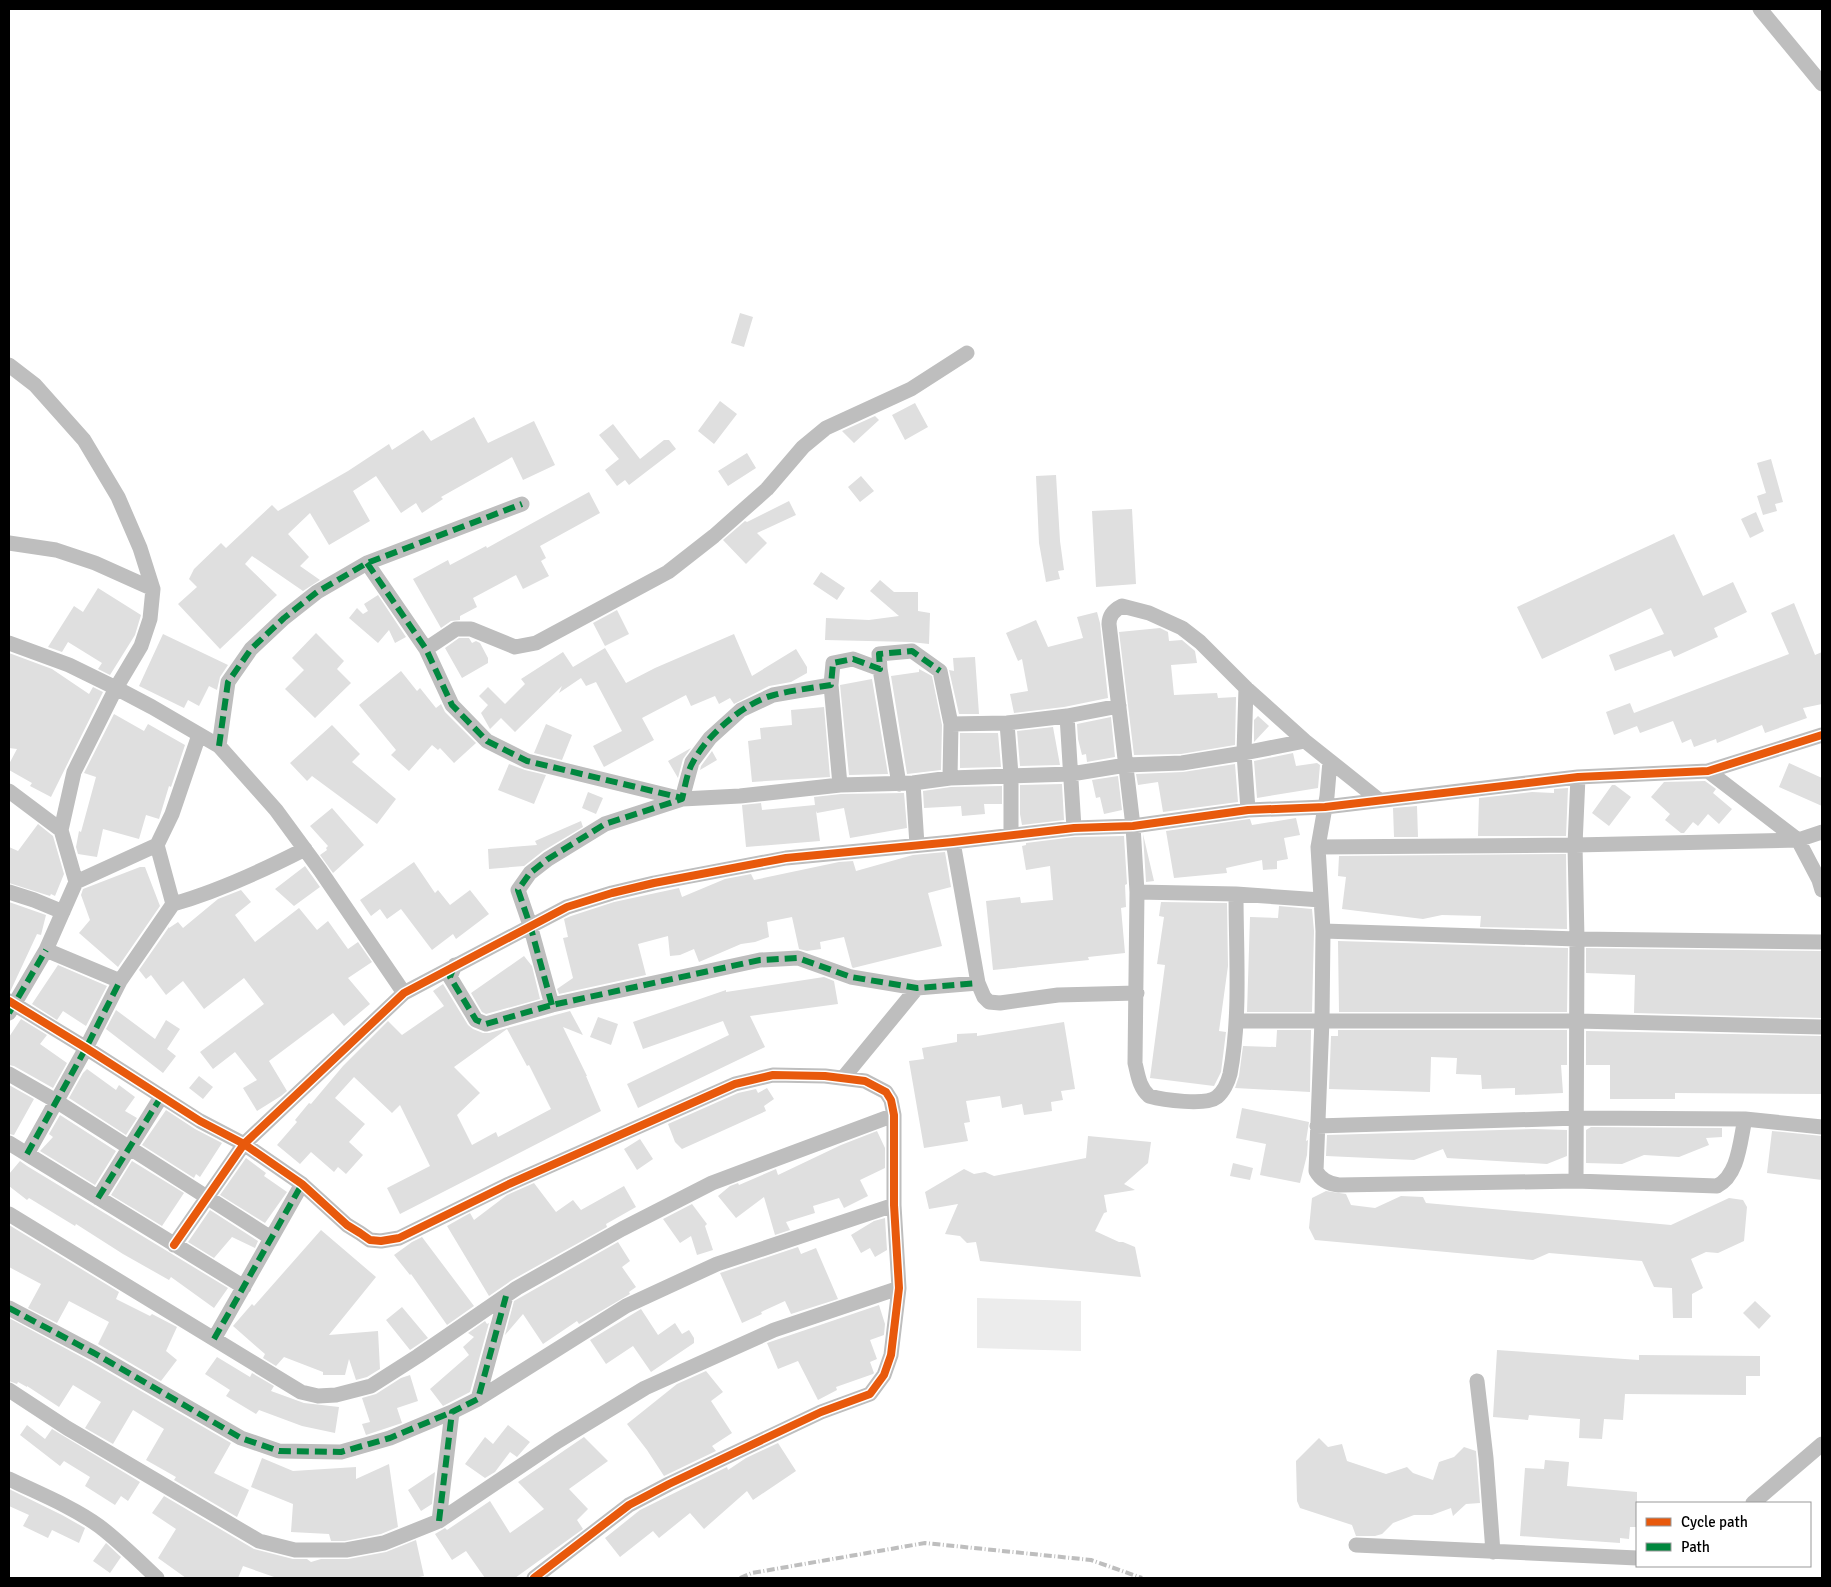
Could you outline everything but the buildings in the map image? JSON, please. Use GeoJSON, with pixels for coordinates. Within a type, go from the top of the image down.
{"type":"FeatureCollection","features":[{"type":"Feature","properties":{"kind":"street"},"geometry":{"type":"LineString","coordinates":[[1760,9],[1822,84]]}},
{"type":"Feature","properties":{"kind":"street"},"geometry":{"type":"LineString","coordinates":[[426,649],[456,630],[471,628],[515,647],[536,643],[668,572],[714,536],[767,489],[803,447],[826,428],[911,389],[967,353]]}},
{"type":"Feature","properties":{"kind":"street"},"geometry":{"type":"LineString","coordinates":[[9,365],[36,385],[84,440],[118,497],[140,548],[153,589],[150,619],[141,646],[116,688],[74,772],[61,830],[76,882],[46,950],[11,1006],[86,1048],[200,1121],[244,1144],[302,1184],[347,1225],[370,1240],[382,1241],[399,1238],[509,1184],[735,1084],[773,1075],[843,1078],[865,1081],[886,1092],[891,1100],[894,1115],[894,1204],[900,1288],[891,1355],[884,1375],[870,1394],[821,1412],[629,1505],[534,1578]]}},
{"type":"Feature","properties":{"kind":"street"},"geometry":{"type":"LineString","coordinates":[[219,746],[228,682],[251,649],[284,618],[317,592],[367,563],[522,504]]}},
{"type":"Feature","properties":{"kind":"street"},"geometry":{"type":"LineString","coordinates":[[9,543],[56,550],[95,563],[153,589]]}},
{"type":"Feature","properties":{"kind":"street"},"geometry":{"type":"LineString","coordinates":[[367,563],[426,649],[452,706],[487,741],[527,760],[574,774],[682,798],[740,796],[840,785],[906,784],[950,778],[1071,774],[1126,766],[1182,763],[1244,754],[1305,741]]}},
{"type":"Feature","properties":{"kind":"street"},"geometry":{"type":"LineString","coordinates":[[1236,894],[1236,1020],[1229,1076],[1224,1089],[1216,1099],[1203,1102],[1150,1096],[1144,1092],[1139,1082],[1135,1063],[1137,892],[1133,826],[1109,617],[1117,608],[1122,606],[1150,613],[1182,628],[1200,642],[1246,688],[1305,741],[1380,800]]}},
{"type":"Feature","properties":{"kind":"street"},"geometry":{"type":"LineString","coordinates":[[9,643],[68,665],[116,688],[219,746],[276,810],[404,993]]}},
{"type":"Feature","properties":{"kind":"street"},"geometry":{"type":"LineString","coordinates":[[917,845],[878,654],[912,651],[940,671],[951,724],[950,778]]}},
{"type":"Feature","properties":{"kind":"street"},"geometry":{"type":"LineString","coordinates":[[840,785],[831,685],[833,663],[853,658],[880,669]]}},
{"type":"Feature","properties":{"kind":"street"},"geometry":{"type":"LineString","coordinates":[[682,798],[692,762],[710,738],[742,710],[773,695],[831,685]]}},
{"type":"Feature","properties":{"kind":"street"},"geometry":{"type":"LineString","coordinates":[[1246,688],[1244,754],[1248,810]]}},
{"type":"Feature","properties":{"kind":"street"},"geometry":{"type":"LineString","coordinates":[[951,724],[1007,723],[1067,716],[1119,706]]}},
{"type":"Feature","properties":{"kind":"street"},"geometry":{"type":"LineString","coordinates":[[1067,716],[1074,828]]}},
{"type":"Feature","properties":{"kind":"street"},"geometry":{"type":"LineString","coordinates":[[1007,723],[1011,775],[1011,835]]}},
{"type":"Feature","properties":{"kind":"street"},"geometry":{"type":"LineString","coordinates":[[76,882],[157,845],[172,814],[199,735]]}},
{"type":"Feature","properties":{"kind":"street"},"geometry":{"type":"LineString","coordinates":[[174,1245],[244,1144],[404,993],[567,907],[612,893],[654,883],[786,858],[1074,828],[1133,826],[1248,810],[1325,807],[1578,777],[1708,771],[1822,735]]}},
{"type":"Feature","properties":{"kind":"street"},"geometry":{"type":"LineString","coordinates":[[1330,761],[1318,847],[1323,931],[1322,1020],[1316,1171],[1321,1178],[1332,1184],[1576,1181],[1717,1186],[1724,1182],[1735,1163],[1745,1119]]}},
{"type":"Feature","properties":{"kind":"street"},"geometry":{"type":"LineString","coordinates":[[1708,771],[1798,840],[1819,880],[1822,890]]}},
{"type":"Feature","properties":{"kind":"street"},"geometry":{"type":"LineString","coordinates":[[1576,1181],[1578,1118],[1577,940],[1574,845],[1578,777]]}},
{"type":"Feature","properties":{"kind":"street"},"geometry":{"type":"LineString","coordinates":[[9,791],[61,830]]}},
{"type":"Feature","properties":{"kind":"street"},"geometry":{"type":"LineString","coordinates":[[552,1005],[530,925],[518,890],[530,873],[548,859],[606,824],[682,798]]}},
{"type":"Feature","properties":{"kind":"street"},"geometry":{"type":"LineString","coordinates":[[1318,847],[1574,845],[1798,840],[1822,832]]}},
{"type":"Feature","properties":{"kind":"street"},"geometry":{"type":"LineString","coordinates":[[953,842],[978,984],[984,997],[989,1002],[1000,1003],[1058,995],[1137,993]]}},
{"type":"Feature","properties":{"kind":"street"},"geometry":{"type":"LineString","coordinates":[[157,845],[173,904]]}},
{"type":"Feature","properties":{"kind":"street"},"geometry":{"type":"LineString","coordinates":[[27,1154],[86,1048],[120,981],[173,904],[252,876],[305,849]]}},
{"type":"Feature","properties":{"kind":"street"},"geometry":{"type":"LineString","coordinates":[[9,892],[63,912]]}},
{"type":"Feature","properties":{"kind":"street"},"geometry":{"type":"LineString","coordinates":[[1137,892],[1236,894],[1322,900]]}},
{"type":"Feature","properties":{"kind":"street"},"geometry":{"type":"LineString","coordinates":[[1323,931],[1577,940],[1822,942]]}},
{"type":"Feature","properties":{"kind":"street"},"geometry":{"type":"LineString","coordinates":[[46,950],[120,981]]}},
{"type":"Feature","properties":{"kind":"street"},"geometry":{"type":"LineString","coordinates":[[455,965],[450,977],[469,1011],[480,1023],[496,1022],[552,1005],[772,958],[798,958],[851,976],[917,988],[978,984]]}},
{"type":"Feature","properties":{"kind":"street"},"geometry":{"type":"LineString","coordinates":[[843,1078],[917,988]]}},
{"type":"Feature","properties":{"kind":"street"},"geometry":{"type":"LineString","coordinates":[[1236,1020],[1577,1021],[1822,1027]]}},
{"type":"Feature","properties":{"kind":"street"},"geometry":{"type":"LineString","coordinates":[[9,1074],[56,1101],[271,1238]]}},
{"type":"Feature","properties":{"kind":"street"},"geometry":{"type":"LineString","coordinates":[[98,1198],[162,1097]]}},
{"type":"Feature","properties":{"kind":"street"},"geometry":{"type":"LineString","coordinates":[[9,1214],[301,1392],[318,1396],[336,1395],[371,1386],[528,1282],[622,1229],[712,1183],[894,1115]]}},
{"type":"Feature","properties":{"kind":"street"},"geometry":{"type":"LineString","coordinates":[[1317,1126],[1578,1118],[1745,1119],[1822,1127]]}},
{"type":"Feature","properties":{"kind":"street"},"geometry":{"type":"LineString","coordinates":[[9,1143],[244,1286]]}},
{"type":"Feature","properties":{"kind":"street"},"geometry":{"type":"LineString","coordinates":[[214,1339],[302,1184]]}},
{"type":"Feature","properties":{"kind":"street"},"geometry":{"type":"LineString","coordinates":[[9,1308],[241,1438],[279,1451],[341,1452],[390,1438],[478,1399],[626,1306],[717,1264],[894,1204]]}},
{"type":"Feature","properties":{"kind":"street"},"geometry":{"type":"LineString","coordinates":[[9,1390],[68,1428],[259,1541],[295,1550],[346,1550],[384,1544],[439,1521],[558,1440],[645,1388],[774,1330],[900,1288]]}},
{"type":"Feature","properties":{"kind":"street"},"geometry":{"type":"LineString","coordinates":[[478,1399],[506,1296]]}},
{"type":"Feature","properties":{"kind":"street"},"geometry":{"type":"LineString","coordinates":[[1477,1381],[1486,1458],[1493,1552]]}},
{"type":"Feature","properties":{"kind":"street"},"geometry":{"type":"LineString","coordinates":[[439,1521],[452,1412]]}},
{"type":"Feature","properties":{"kind":"street"},"geometry":{"type":"LineString","coordinates":[[1754,1502],[1822,1444]]}},
{"type":"Feature","properties":{"kind":"street"},"geometry":{"type":"LineString","coordinates":[[9,1479],[57,1502],[98,1525],[157,1578]]}},
{"type":"Feature","properties":{"kind":"street"},"geometry":{"type":"LineString","coordinates":[[1356,1545],[1636,1558]]}},
{"type":"Feature","properties":{"kind":"shaded area"},"geometry":{"type":"Polygon","coordinates":[[[977,1298],[1081,1301],[1081,1351],[977,1348],[977,1298]]]}},
{"type":"Feature","properties":{"kind":"railway"},"geometry":{"type":"LineString","coordinates":[[740,1578],[752,1573],[925,1543],[1091,1560],[1142,1578]]}},
{"type":"Feature","properties":{"kind":"marked path"},"geometry":{"type":"LineString","coordinates":[[219,746],[228,682],[251,649],[284,618],[317,592],[367,563],[522,504]]}},
{"type":"Feature","properties":{"kind":"marked path"},"geometry":{"type":"LineString","coordinates":[[367,563],[426,649],[452,705],[487,741],[527,761],[682,798]]}},
{"type":"Feature","properties":{"kind":"marked path"},"geometry":{"type":"LineString","coordinates":[[552,1005],[530,925],[518,890],[530,873],[548,859],[605,824],[682,799],[693,762],[707,741],[728,721],[751,705],[774,695],[831,685],[833,663],[853,659],[880,669],[879,654],[912,651],[940,671]]}},
{"type":"Feature","properties":{"kind":"marked path"},"geometry":{"type":"LineString","coordinates":[[9,1013],[46,950]]}},
{"type":"Feature","properties":{"kind":"marked path"},"geometry":{"type":"LineString","coordinates":[[454,967],[450,977],[476,1020],[486,1024],[552,1005],[760,960],[798,958],[851,977],[917,988],[978,983]]}},
{"type":"Feature","properties":{"kind":"marked path"},"geometry":{"type":"LineString","coordinates":[[27,1154],[86,1048],[120,981]]}},
{"type":"Feature","properties":{"kind":"marked path"},"geometry":{"type":"LineString","coordinates":[[98,1198],[161,1097]]}},
{"type":"Feature","properties":{"kind":"marked path"},"geometry":{"type":"LineString","coordinates":[[214,1339],[302,1184]]}},
{"type":"Feature","properties":{"kind":"marked path"},"geometry":{"type":"LineString","coordinates":[[439,1521],[452,1412],[478,1399],[506,1296]]}},
{"type":"Feature","properties":{"kind":"marked path"},"geometry":{"type":"LineString","coordinates":[[9,1308],[94,1353],[241,1438],[279,1451],[341,1452],[390,1438],[452,1412]]}},
{"type":"Feature","properties":{"kind":"cycle path"},"geometry":{"type":"LineString","coordinates":[[174,1245],[244,1144],[404,993],[567,907],[612,893],[654,883],[786,858],[1074,828],[1133,826],[1248,810],[1325,807],[1578,777],[1708,771],[1822,735]]}},
{"type":"Feature","properties":{"kind":"cycle path"},"geometry":{"type":"LineString","coordinates":[[9,1001],[200,1121],[244,1144],[302,1184],[347,1225],[370,1240],[381,1241],[399,1238],[509,1184],[735,1084],[773,1075],[825,1076],[865,1081],[886,1092],[891,1100],[894,1115],[894,1205],[899,1288],[891,1355],[884,1375],[870,1394],[821,1412],[629,1505],[534,1578]]}}]}
